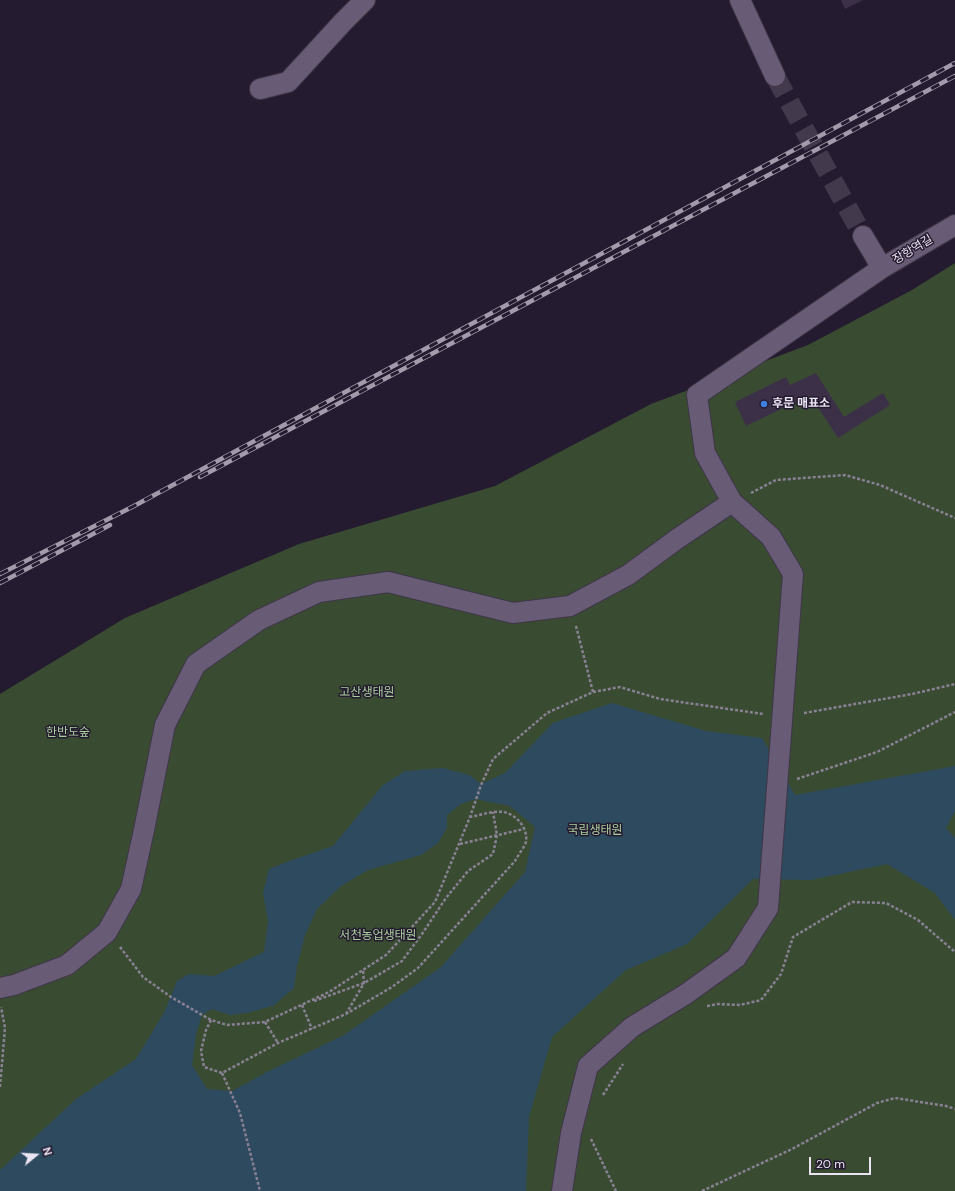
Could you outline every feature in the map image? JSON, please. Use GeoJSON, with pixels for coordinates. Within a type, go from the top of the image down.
{"type":"FeatureCollection","features":[{"type":"Feature","properties":{"kind":"street"},"geometry":{"type":"LineString","coordinates":[[260,89],[288,82],[365,0]]}},
{"type":"Feature","properties":{"kind":"street"},"geometry":{"type":"LineString","coordinates":[[740,0],[776,76]]}},
{"type":"Feature","properties":{"kind":"street","name":"장항역길"},"geometry":{"type":"LineString","coordinates":[[863,236],[882,268],[955,225]]}},
{"type":"Feature","properties":{"kind":"street"},"geometry":{"type":"LineString","coordinates":[[562,1191],[571,1133],[588,1066],[632,1027],[686,994],[736,958],[768,908],[794,574],[772,537],[732,502],[705,453],[697,395],[882,268]]}},
{"type":"Feature","properties":{"kind":"street"},"geometry":{"type":"LineString","coordinates":[[0,988],[14,985],[67,964],[107,932],[131,889],[165,725],[196,664],[259,620],[319,592],[388,582],[513,613],[570,606],[628,575],[677,539],[732,502]]}},
{"type":"Feature","properties":{"kind":"path"},"geometry":{"type":"LineString","coordinates":[[732,502],[776,480],[845,475],[880,485],[955,518]]}},
{"type":"Feature","properties":{"kind":"path"},"geometry":{"type":"LineString","coordinates":[[570,606],[593,692]]}},
{"type":"Feature","properties":{"kind":"path"},"geometry":{"type":"LineString","coordinates":[[107,932],[144,976],[171,997],[211,1020],[227,1025],[265,1022],[329,992],[386,955],[435,902],[460,844],[481,784],[493,759],[547,713],[593,692],[620,687],[660,699],[782,717],[912,694],[955,684]]}},
{"type":"Feature","properties":{"kind":"path"},"geometry":{"type":"LineString","coordinates":[[777,786],[877,752],[955,712]]}},
{"type":"Feature","properties":{"kind":"path"},"geometry":{"type":"LineString","coordinates":[[211,1020],[206,1030],[201,1051],[204,1067],[222,1073],[278,1043],[346,1014],[392,987],[418,968],[484,897],[515,861],[526,844],[526,833],[524,829],[519,821],[507,813],[493,812],[470,817]]}},
{"type":"Feature","properties":{"kind":"path"},"geometry":{"type":"LineString","coordinates":[[301,1005],[364,984],[402,961],[446,898],[468,871],[493,854],[497,835],[493,812]]}},
{"type":"Feature","properties":{"kind":"path"},"geometry":{"type":"LineString","coordinates":[[460,844],[524,829]]}},
{"type":"Feature","properties":{"kind":"path"},"geometry":{"type":"LineString","coordinates":[[704,1006],[718,1004],[740,1006],[761,1000],[781,974],[793,937],[852,902],[886,903],[918,920],[955,952]]}},
{"type":"Feature","properties":{"kind":"path"},"geometry":{"type":"LineString","coordinates":[[346,1014],[364,984],[363,970]]}},
{"type":"Feature","properties":{"kind":"path"},"geometry":{"type":"LineString","coordinates":[[0,1003],[5,1028],[0,1087]]}},
{"type":"Feature","properties":{"kind":"path"},"geometry":{"type":"LineString","coordinates":[[301,1005],[312,1029]]}},
{"type":"Feature","properties":{"kind":"path"},"geometry":{"type":"LineString","coordinates":[[265,1022],[278,1043]]}},
{"type":"Feature","properties":{"kind":"path"},"geometry":{"type":"LineString","coordinates":[[599,1101],[624,1063]]}},
{"type":"Feature","properties":{"kind":"path"},"geometry":{"type":"LineString","coordinates":[[222,1073],[240,1113],[260,1191]]}},
{"type":"Feature","properties":{"kind":"path"},"geometry":{"type":"LineString","coordinates":[[702,1191],[792,1149],[877,1103],[895,1098],[946,1106],[955,1109]]}},
{"type":"Feature","properties":{"kind":"path"},"geometry":{"type":"LineString","coordinates":[[590,1138],[616,1191]]}},
{"type":"Feature","properties":{"kind":"green space","name":"국립생태원"},"geometry":{"type":"Polygon","coordinates":[[[955,263],[955,1191],[0,1191],[0,694],[125,618],[299,544],[495,486],[651,404],[808,345],[912,290],[955,263]]]}},
{"type":"Feature","properties":{"kind":"water"},"geometry":{"type":"Polygon","coordinates":[[[612,703],[706,731],[762,738],[795,795],[955,766],[955,811],[946,828],[955,838],[955,920],[935,893],[887,864],[811,880],[753,879],[687,944],[626,970],[552,1037],[529,1117],[526,1191],[0,1191],[0,1170],[76,1099],[136,1059],[165,1011],[177,981],[189,974],[214,976],[264,952],[268,921],[263,893],[269,869],[333,846],[383,785],[405,771],[443,768],[469,775],[481,784],[505,773],[553,723],[612,703]],[[476,799],[461,804],[447,815],[447,828],[438,843],[421,855],[368,870],[341,886],[317,909],[305,935],[297,966],[294,988],[273,1006],[247,1013],[230,1015],[212,1009],[202,1015],[196,1034],[192,1065],[207,1089],[232,1091],[269,1071],[344,1035],[441,967],[525,872],[535,827],[510,806],[476,799]]]}},
{"type":"Feature","properties":{"kind":"building"},"geometry":{"type":"Polygon","coordinates":[[[841,0],[863,0],[845,9],[841,0]]]}},
{"type":"Feature","properties":{"kind":"building","name":"후문 매표소"},"geometry":{"type":"Polygon","coordinates":[[[816,373],[844,417],[883,393],[890,405],[838,438],[810,395],[746,426],[735,402],[786,377],[790,385],[816,373]]]}},
{"type":"Feature","properties":{"kind":"tunnel"},"geometry":{"type":"LineString","coordinates":[[775,76],[863,236]]}},
{"type":"Feature","properties":{"kind":"railway"},"geometry":{"type":"LineString","coordinates":[[0,574],[134,506],[955,63]]}},
{"type":"Feature","properties":{"kind":"railway"},"geometry":{"type":"LineString","coordinates":[[200,477],[955,76]]}},
{"type":"Feature","properties":{"kind":"railway"},"geometry":{"type":"LineString","coordinates":[[0,583],[110,525]]}},
{"type":"Feature","properties":{"kind":"place","name":"후문 매표소"},"geometry":{"type":"Point","coordinates":[764,404]}},
{"type":"Feature","properties":{"kind":"park label","name":"고산생태원"},"geometry":{"type":"Point","coordinates":[367,693]}},
{"type":"Feature","properties":{"kind":"park label","name":"한반도숲"},"geometry":{"type":"Point","coordinates":[68,733]}},
{"type":"Feature","properties":{"kind":"park label","name":"서천농업생태원"},"geometry":{"type":"Point","coordinates":[378,936]}}]}
